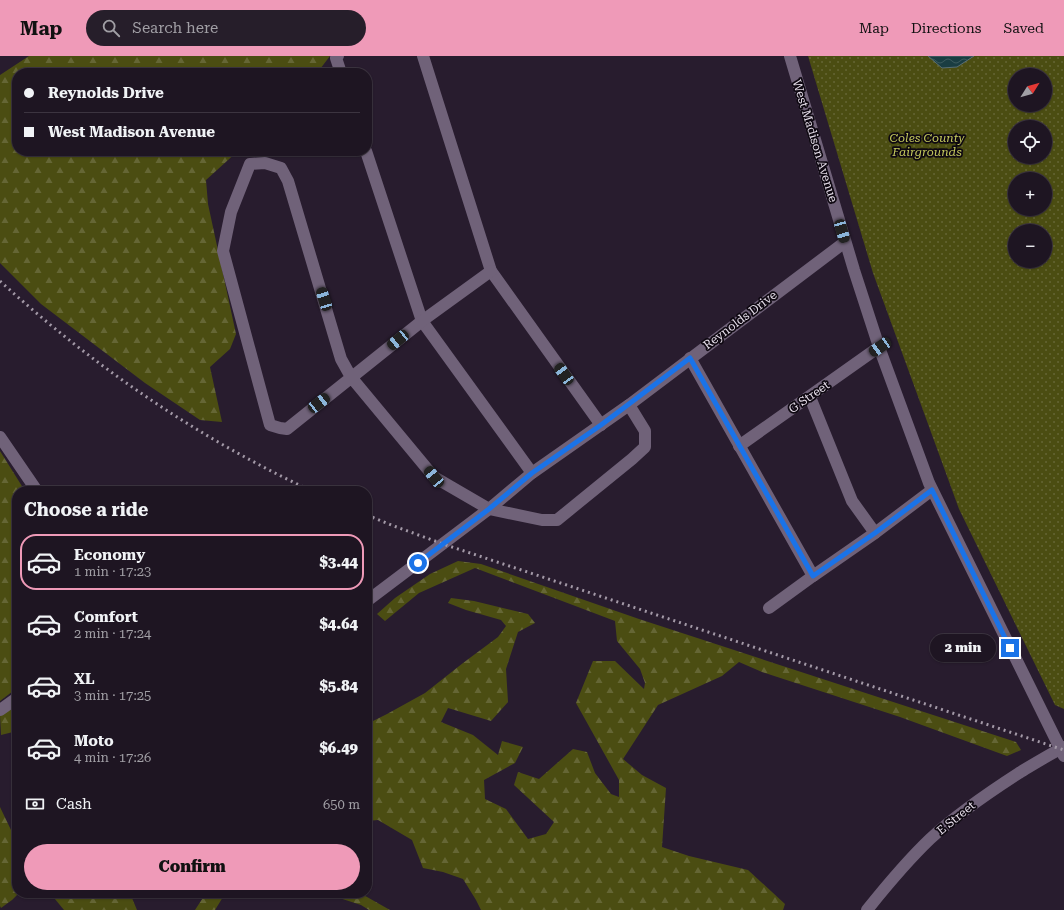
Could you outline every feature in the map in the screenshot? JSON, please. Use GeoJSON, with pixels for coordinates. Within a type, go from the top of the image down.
{"type":"FeatureCollection","features":[{"type":"Feature","properties":{"kind":"street"},"geometry":{"type":"LineString","coordinates":[[338,56],[336,58],[339,68]]}},
{"type":"Feature","properties":{"kind":"street"},"geometry":{"type":"LineString","coordinates":[[423,56],[491,271],[601,425]]}},
{"type":"Feature","properties":{"kind":"street","name":"West Madison Avenue"},"geometry":{"type":"LineString","coordinates":[[790,56],[845,242],[880,347],[929,483],[1063,751]]}},
{"type":"Feature","properties":{"kind":"street"},"geometry":{"type":"LineString","coordinates":[[368,156],[422,321],[532,473]]}},
{"type":"Feature","properties":{"kind":"street"},"geometry":{"type":"LineString","coordinates":[[491,271],[422,321],[351,378],[287,428],[280,428],[270,425],[223,251],[231,212],[250,164],[265,163],[282,168],[288,181],[342,359],[351,378],[434,477],[489,509],[542,520],[556,520],[645,447],[644,431],[629,405]]}},
{"type":"Feature","properties":{"kind":"street","name":"Reynolds Drive"},"geometry":{"type":"LineString","coordinates":[[372,596],[489,509],[532,473],[629,405],[845,242]]}},
{"type":"Feature","properties":{"kind":"street","name":"G Street"},"geometry":{"type":"LineString","coordinates":[[739,446],[880,347]]}},
{"type":"Feature","properties":{"kind":"street"},"geometry":{"type":"LineString","coordinates":[[690,358],[813,576]]}},
{"type":"Feature","properties":{"kind":"street"},"geometry":{"type":"LineString","coordinates":[[810,397],[852,501],[875,533]]}},
{"type":"Feature","properties":{"kind":"street"},"geometry":{"type":"LineString","coordinates":[[0,437],[34,486]]}},
{"type":"Feature","properties":{"kind":"street"},"geometry":{"type":"LineString","coordinates":[[769,608],[875,533],[932,490]]}},
{"type":"Feature","properties":{"kind":"street"},"geometry":{"type":"LineString","coordinates":[[0,710],[12,702]]}},
{"type":"Feature","properties":{"kind":"street","name":"E Street"},"geometry":{"type":"LineString","coordinates":[[867,910],[906,864],[930,839],[957,816],[1000,785],[1041,760],[1063,751]]}},
{"type":"Feature","properties":{"kind":"green space"},"geometry":{"type":"Polygon","coordinates":[[[29,56],[330,56],[321,68],[12,68],[12,156],[232,156],[206,180],[208,204],[236,334],[230,349],[210,367],[222,422],[200,420],[145,383],[41,304],[0,263],[0,75],[29,56]]]}},
{"type":"Feature","properties":{"kind":"green space","name":"Coles County Fairgrounds"},"geometry":{"type":"Polygon","coordinates":[[[808,56],[1064,56],[1064,709],[1055,705],[959,509],[873,273],[808,56]]]}},
{"type":"Feature","properties":{"kind":"green space"},"geometry":{"type":"Polygon","coordinates":[[[0,451],[22,486],[12,486],[12,692],[0,701],[0,451]]]}},
{"type":"Feature","properties":{"kind":"green space"},"geometry":{"type":"Polygon","coordinates":[[[458,561],[481,564],[639,619],[1016,742],[1021,750],[1007,756],[900,717],[762,672],[739,662],[722,676],[658,705],[623,759],[642,775],[666,788],[662,847],[689,856],[748,870],[785,904],[783,910],[481,910],[463,879],[443,872],[423,868],[412,840],[378,820],[372,821],[372,722],[425,693],[498,637],[506,626],[501,620],[448,603],[451,598],[474,601],[528,614],[535,623],[518,632],[506,669],[508,702],[491,721],[448,708],[441,722],[473,735],[498,755],[502,741],[523,747],[515,763],[484,780],[485,799],[506,809],[528,839],[546,834],[554,822],[514,785],[518,772],[539,779],[573,749],[587,752],[595,773],[611,794],[619,797],[619,780],[576,703],[593,661],[615,661],[644,689],[645,683],[640,669],[617,641],[615,621],[475,568],[419,593],[385,621],[377,614],[395,598],[430,574],[458,561]]]}},
{"type":"Feature","properties":{"kind":"green space"},"geometry":{"type":"Polygon","coordinates":[[[12,706],[12,732],[1,735],[0,715],[12,706]]]}},
{"type":"Feature","properties":{"kind":"green space"},"geometry":{"type":"Polygon","coordinates":[[[0,807],[12,830],[12,898],[14,898],[1,908],[0,807]]]}},
{"type":"Feature","properties":{"kind":"green space"},"geometry":{"type":"Polygon","coordinates":[[[54,898],[132,898],[137,910],[64,910],[54,898]]]}},
{"type":"Feature","properties":{"kind":"green space"},"geometry":{"type":"Polygon","coordinates":[[[203,898],[222,898],[215,910],[195,910],[203,898]]]}},
{"type":"Feature","properties":{"kind":"green space"},"geometry":{"type":"Polygon","coordinates":[[[339,898],[369,898],[390,910],[369,910],[361,905],[339,898]]]}},
{"type":"Feature","properties":{"kind":"water"},"geometry":{"type":"Polygon","coordinates":[[[928,56],[974,56],[957,67],[942,68],[928,56]]]}},
{"type":"Feature","properties":{"kind":"railway"},"geometry":{"type":"LineString","coordinates":[[0,281],[72,342],[148,398],[228,448],[302,486]]}},
{"type":"Feature","properties":{"kind":"railway"},"geometry":{"type":"LineString","coordinates":[[372,517],[443,544],[1064,750]]}},
{"type":"Feature","properties":{"kind":"route"},"geometry":{"type":"LineString","coordinates":[[418,563],[489,509],[532,473],[629,405],[690,358],[813,576],[875,533],[932,490],[1010,648]]}}]}
